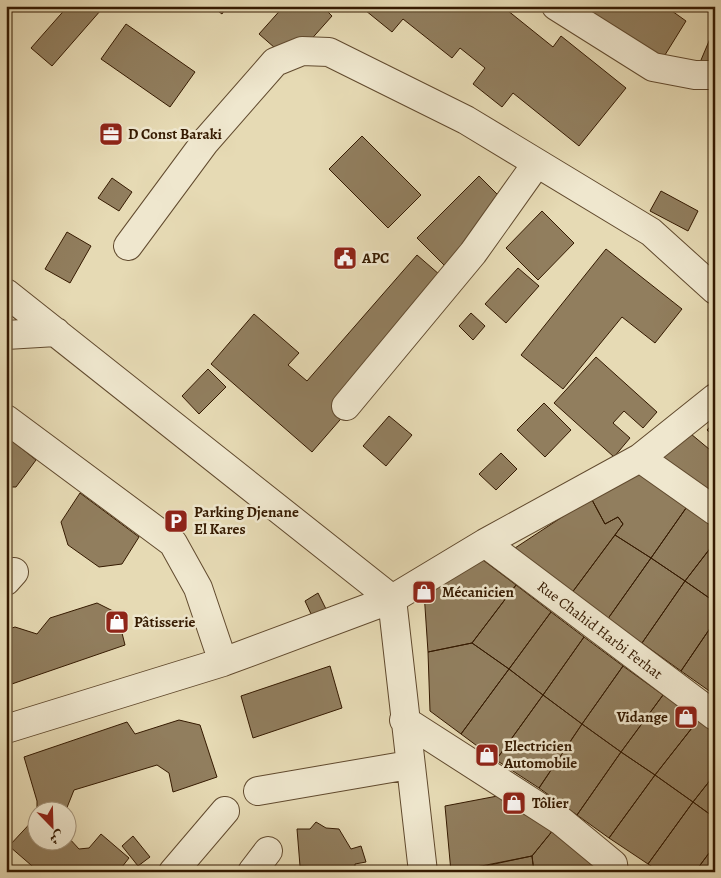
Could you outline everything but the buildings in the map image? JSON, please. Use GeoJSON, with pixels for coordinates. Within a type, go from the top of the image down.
{"type":"FeatureCollection","features":[{"type":"Feature","properties":{"kind":"street"},"geometry":{"type":"LineString","coordinates":[[556,6],[653,66],[695,75],[715,76]]}},
{"type":"Feature","properties":{"kind":"street"},"geometry":{"type":"LineString","coordinates":[[128,246],[205,142],[276,62],[302,52],[329,52],[466,120],[651,232],[715,290]]}},
{"type":"Feature","properties":{"kind":"street"},"geometry":{"type":"LineString","coordinates":[[346,406],[473,253],[537,163]]}},
{"type":"Feature","properties":{"kind":"street"},"geometry":{"type":"LineString","coordinates":[[6,293],[392,599],[409,764],[424,872]]}},
{"type":"Feature","properties":{"kind":"street"},"geometry":{"type":"LineString","coordinates":[[6,335],[56,332]]}},
{"type":"Feature","properties":{"kind":"street"},"geometry":{"type":"LineString","coordinates":[[6,729],[223,662],[392,599],[485,543],[640,458],[715,398]]}},
{"type":"Feature","properties":{"kind":"street"},"geometry":{"type":"LineString","coordinates":[[6,420],[173,543],[198,588],[223,662]]}},
{"type":"Feature","properties":{"kind":"street"},"geometry":{"type":"LineString","coordinates":[[640,458],[715,512]]}},
{"type":"Feature","properties":{"kind":"street","name":"Rue Chahid Harbi Ferhat"},"geometry":{"type":"LineString","coordinates":[[485,543],[715,716]]}},
{"type":"Feature","properties":{"kind":"street"},"geometry":{"type":"LineString","coordinates":[[404,720],[561,822],[613,864],[614,872]]}},
{"type":"Feature","properties":{"kind":"street"},"geometry":{"type":"LineString","coordinates":[[258,791],[409,764]]}},
{"type":"Feature","properties":{"kind":"street"},"geometry":{"type":"LineString","coordinates":[[173,872],[225,812]]}},
{"type":"Feature","properties":{"kind":"street"},"geometry":{"type":"LineString","coordinates":[[252,872],[268,851]]}},
{"type":"Feature","properties":{"kind":"place","name":"D Const Baraki"},"geometry":{"type":"Point","coordinates":[111,134]}},
{"type":"Feature","properties":{"kind":"place","name":"APC"},"geometry":{"type":"Point","coordinates":[345,258]}},
{"type":"Feature","properties":{"kind":"place","name":"Parking Djenane El Kares"},"geometry":{"type":"Point","coordinates":[176,521]}},
{"type":"Feature","properties":{"kind":"place","name":"Mécanicien"},"geometry":{"type":"Point","coordinates":[424,592]}},
{"type":"Feature","properties":{"kind":"place","name":"Pâtisserie"},"geometry":{"type":"Point","coordinates":[117,622]}},
{"type":"Feature","properties":{"kind":"place","name":"Vidange"},"geometry":{"type":"Point","coordinates":[686,717]}},
{"type":"Feature","properties":{"kind":"place","name":"Electricien Automobile"},"geometry":{"type":"Point","coordinates":[487,755]}},
{"type":"Feature","properties":{"kind":"place","name":"Tôlier"},"geometry":{"type":"Point","coordinates":[514,803]}}]}
